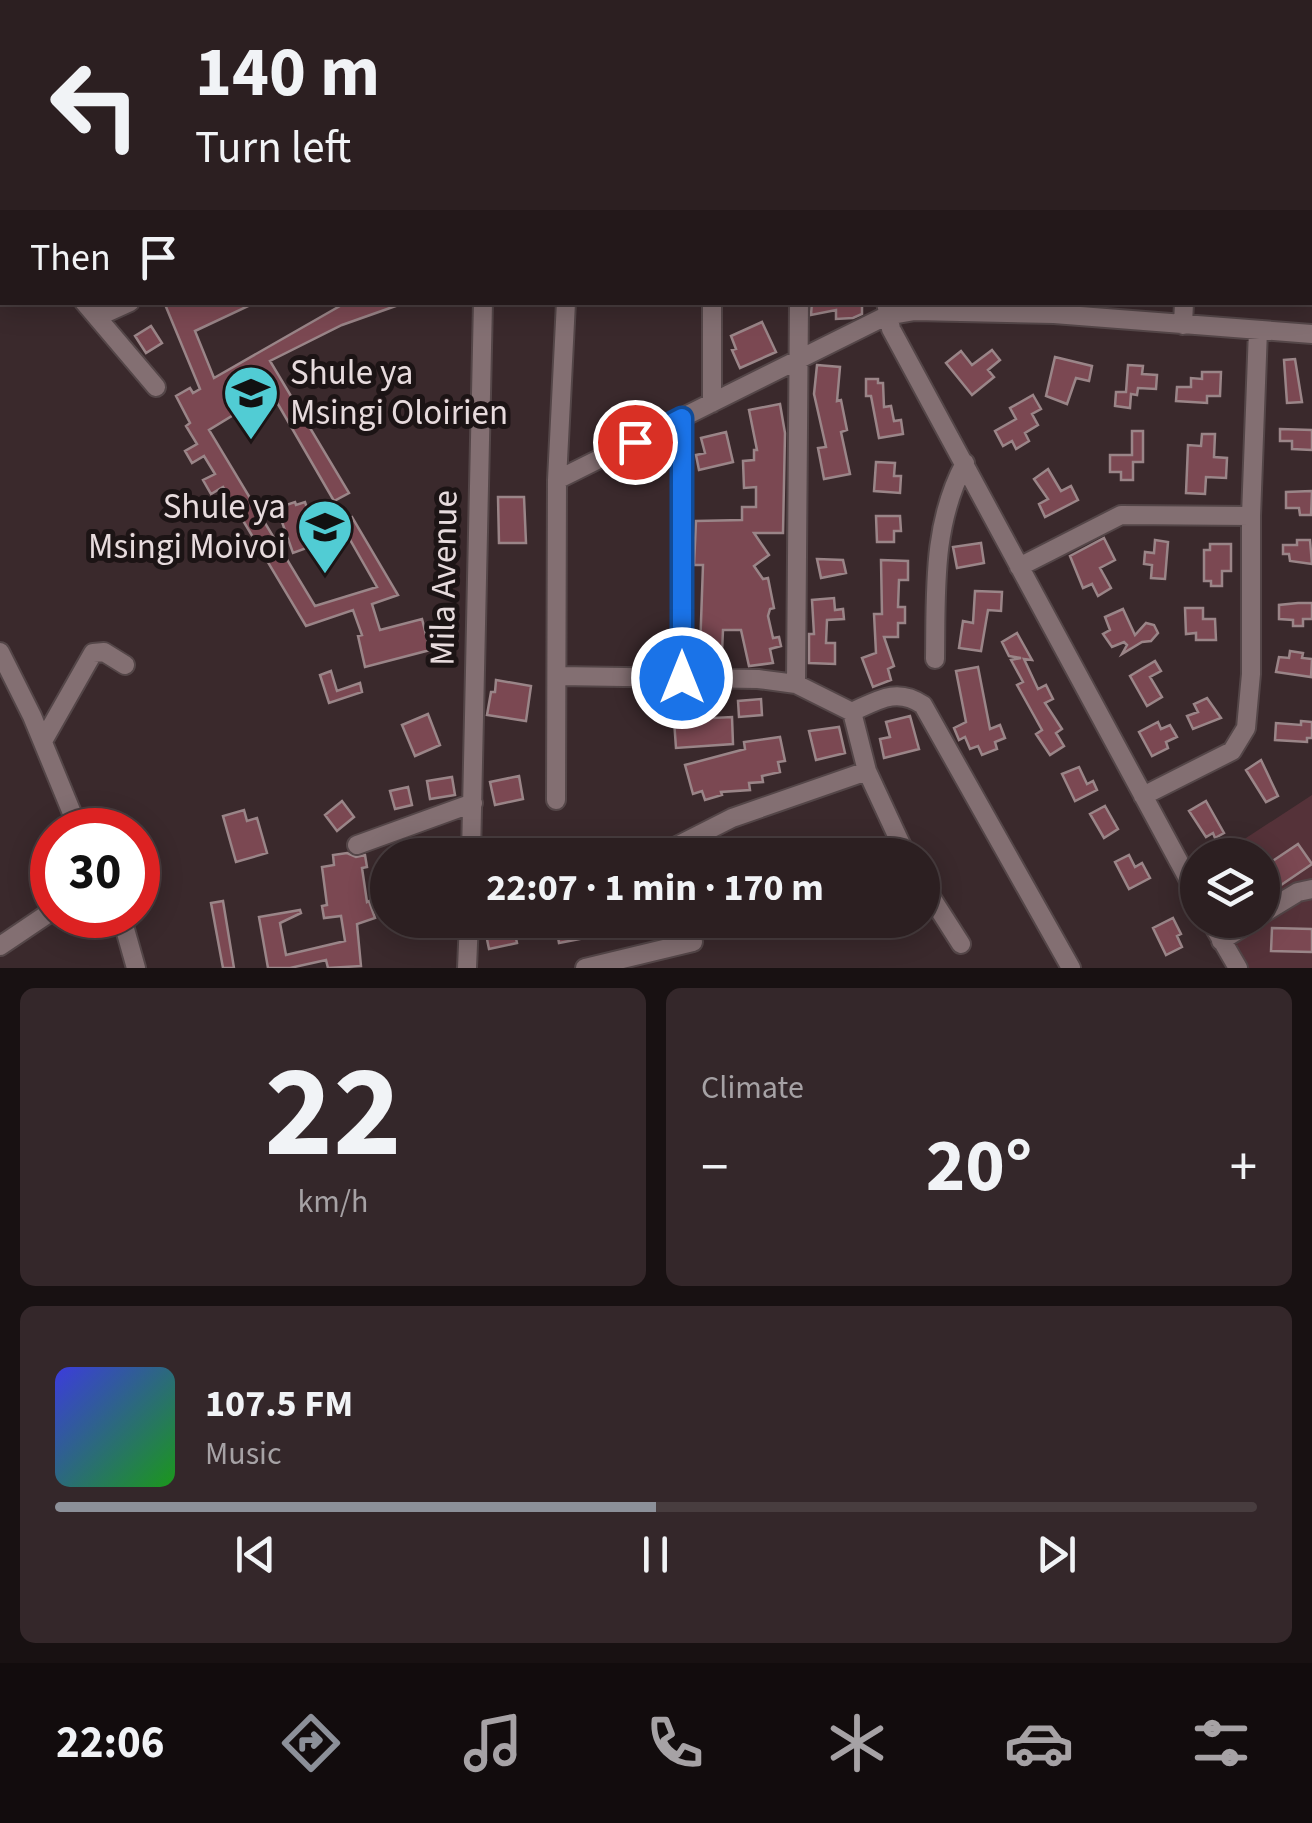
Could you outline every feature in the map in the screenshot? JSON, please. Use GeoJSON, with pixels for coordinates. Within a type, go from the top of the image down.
{"type":"FeatureCollection","features":[{"type":"Feature","properties":{"kind":"street"},"geometry":{"type":"LineString","coordinates":[[115,305],[90,310],[156,387]]}},
{"type":"Feature","properties":{"kind":"street","name":"Mila Avenue"},"geometry":{"type":"LineString","coordinates":[[471,838],[482,305]]}},
{"type":"Feature","properties":{"kind":"street"},"geometry":{"type":"LineString","coordinates":[[556,800],[557,480],[566,305]]}},
{"type":"Feature","properties":{"kind":"street"},"geometry":{"type":"LineString","coordinates":[[712,305],[712,403]]}},
{"type":"Feature","properties":{"kind":"street"},"geometry":{"type":"LineString","coordinates":[[796,684],[799,305]]}},
{"type":"Feature","properties":{"kind":"street"},"geometry":{"type":"LineString","coordinates":[[1183,325],[1184,305]]}},
{"type":"Feature","properties":{"kind":"street"},"geometry":{"type":"LineString","coordinates":[[557,480],[801,359],[886,310],[1054,308],[1183,325],[1312,334]]}},
{"type":"Feature","properties":{"kind":"street"},"geometry":{"type":"LineString","coordinates":[[886,310],[1019,567],[1180,864]]}},
{"type":"Feature","properties":{"kind":"street"},"geometry":{"type":"LineString","coordinates":[[1143,796],[1232,751],[1246,728],[1251,674],[1251,516],[1258,330]]}},
{"type":"Feature","properties":{"kind":"street"},"geometry":{"type":"LineString","coordinates":[[682,418],[682,678]]}},
{"type":"Feature","properties":{"kind":"street"},"geometry":{"type":"LineString","coordinates":[[935,659],[938,544],[948,497],[965,463]]}},
{"type":"Feature","properties":{"kind":"street"},"geometry":{"type":"LineString","coordinates":[[1019,567],[1121,514],[1251,516]]}},
{"type":"Feature","properties":{"kind":"street"},"geometry":{"type":"LineString","coordinates":[[0,652],[43,740],[70,808]]}},
{"type":"Feature","properties":{"kind":"street"},"geometry":{"type":"LineString","coordinates":[[43,740],[93,653],[104,652],[125,665]]}},
{"type":"Feature","properties":{"kind":"street"},"geometry":{"type":"LineString","coordinates":[[558,676],[796,684],[852,712],[867,770],[898,838]]}},
{"type":"Feature","properties":{"kind":"street"},"geometry":{"type":"LineString","coordinates":[[852,712],[890,695],[912,697],[923,705],[1071,968]]}},
{"type":"Feature","properties":{"kind":"street"},"geometry":{"type":"LineString","coordinates":[[692,838],[732,818],[867,770]]}},
{"type":"Feature","properties":{"kind":"street"},"geometry":{"type":"LineString","coordinates":[[357,845],[473,804]]}},
{"type":"Feature","properties":{"kind":"street"},"geometry":{"type":"LineString","coordinates":[[1280,903],[1312,889]]}},
{"type":"Feature","properties":{"kind":"street"},"geometry":{"type":"LineString","coordinates":[[940,912],[960,944]]}},
{"type":"Feature","properties":{"kind":"street"},"geometry":{"type":"LineString","coordinates":[[0,946],[30,926]]}},
{"type":"Feature","properties":{"kind":"street"},"geometry":{"type":"LineString","coordinates":[[128,938],[136,968]]}},
{"type":"Feature","properties":{"kind":"street"},"geometry":{"type":"LineString","coordinates":[[467,968],[468,938]]}},
{"type":"Feature","properties":{"kind":"street"},"geometry":{"type":"LineString","coordinates":[[1219,938],[1238,968]]}},
{"type":"Feature","properties":{"kind":"street"},"geometry":{"type":"LineString","coordinates":[[1221,941],[1226,938]]}},
{"type":"Feature","properties":{"kind":"street"},"geometry":{"type":"LineString","coordinates":[[585,968],[693,942]]}},
{"type":"Feature","properties":{"kind":"shaded area"},"geometry":{"type":"Polygon","coordinates":[[[1312,795],[1312,968],[1241,968],[1227,938],[1280,938],[1280,838],[1246,838],[1312,795]]]}},
{"type":"Feature","properties":{"kind":"building"},"geometry":{"type":"Polygon","coordinates":[[[165,305],[251,305],[195,331],[214,378],[342,305],[399,305],[342,325],[270,361],[349,493],[334,501],[271,392],[209,430],[315,606],[377,587],[340,522],[352,517],[398,595],[372,604],[380,630],[422,619],[430,650],[365,667],[358,636],[362,635],[353,610],[306,626],[223,487],[211,494],[203,480],[215,474],[204,456],[192,463],[185,451],[197,444],[176,396],[190,388],[193,393],[200,389],[165,305]]]}},
{"type":"Feature","properties":{"kind":"building"},"geometry":{"type":"Polygon","coordinates":[[[812,305],[862,305],[862,314],[853,318],[836,319],[836,310],[811,315],[812,305]]]}},
{"type":"Feature","properties":{"kind":"building"},"geometry":{"type":"Polygon","coordinates":[[[762,322],[776,352],[740,368],[731,336],[762,322]]]}},
{"type":"Feature","properties":{"kind":"building"},"geometry":{"type":"Polygon","coordinates":[[[151,326],[162,343],[146,353],[135,336],[151,326]]]}},
{"type":"Feature","properties":{"kind":"building"},"geometry":{"type":"Polygon","coordinates":[[[992,350],[1000,360],[988,370],[994,377],[972,395],[946,363],[961,351],[972,365],[992,350]]]}},
{"type":"Feature","properties":{"kind":"building"},"geometry":{"type":"Polygon","coordinates":[[[1055,357],[1092,366],[1089,381],[1076,378],[1067,404],[1046,396],[1055,357]]]}},
{"type":"Feature","properties":{"kind":"building"},"geometry":{"type":"Polygon","coordinates":[[[1295,359],[1302,402],[1287,403],[1284,360],[1295,359]]]}},
{"type":"Feature","properties":{"kind":"building"},"geometry":{"type":"Polygon","coordinates":[[[817,365],[840,367],[837,401],[841,400],[847,430],[841,432],[850,474],[824,479],[818,448],[826,447],[814,394],[817,365]]]}},
{"type":"Feature","properties":{"kind":"building"},"geometry":{"type":"Polygon","coordinates":[[[1128,365],[1143,366],[1142,374],[1157,375],[1156,389],[1138,388],[1137,395],[1131,394],[1130,408],[1115,406],[1116,392],[1126,392],[1128,365]]]}},
{"type":"Feature","properties":{"kind":"building"},"geometry":{"type":"Polygon","coordinates":[[[1202,372],[1221,372],[1220,396],[1207,396],[1207,403],[1176,401],[1177,387],[1191,387],[1191,378],[1202,379],[1202,372]]]}},
{"type":"Feature","properties":{"kind":"building"},"geometry":{"type":"Polygon","coordinates":[[[866,379],[883,383],[884,407],[891,406],[894,421],[901,420],[903,434],[879,438],[871,396],[866,396],[866,379]]]}},
{"type":"Feature","properties":{"kind":"building"},"geometry":{"type":"Polygon","coordinates":[[[1033,395],[1041,409],[1032,414],[1038,425],[1025,433],[1029,441],[1016,449],[1012,441],[1003,446],[995,431],[1016,419],[1010,408],[1033,395]]]}},
{"type":"Feature","properties":{"kind":"building"},"geometry":{"type":"Polygon","coordinates":[[[780,404],[785,433],[783,533],[754,533],[769,555],[754,566],[763,579],[768,578],[774,608],[768,616],[773,638],[779,637],[781,646],[770,649],[773,663],[749,666],[741,630],[723,630],[722,652],[700,650],[703,565],[694,565],[696,521],[742,520],[742,507],[756,507],[756,487],[744,488],[743,461],[754,460],[757,450],[749,410],[780,404]]]}},
{"type":"Feature","properties":{"kind":"building"},"geometry":{"type":"Polygon","coordinates":[[[1280,429],[1312,430],[1312,450],[1292,449],[1292,441],[1280,441],[1280,429]]]}},
{"type":"Feature","properties":{"kind":"building"},"geometry":{"type":"Polygon","coordinates":[[[1132,431],[1143,431],[1143,462],[1133,462],[1133,480],[1121,480],[1121,472],[1110,472],[1110,455],[1132,455],[1132,431]]]}},
{"type":"Feature","properties":{"kind":"building"},"geometry":{"type":"Polygon","coordinates":[[[726,432],[733,462],[699,470],[696,455],[705,453],[701,438],[726,432]]]}},
{"type":"Feature","properties":{"kind":"building"},"geometry":{"type":"Polygon","coordinates":[[[1202,434],[1215,434],[1214,457],[1227,458],[1226,478],[1206,477],[1205,494],[1186,493],[1188,445],[1201,446],[1202,434]]]}},
{"type":"Feature","properties":{"kind":"building"},"geometry":{"type":"Polygon","coordinates":[[[876,462],[895,463],[894,476],[901,476],[900,493],[874,491],[876,462]]]}},
{"type":"Feature","properties":{"kind":"building"},"geometry":{"type":"Polygon","coordinates":[[[1048,469],[1061,491],[1071,486],[1078,500],[1045,517],[1039,504],[1048,499],[1034,479],[1048,469]]]}},
{"type":"Feature","properties":{"kind":"building"},"geometry":{"type":"Polygon","coordinates":[[[1312,491],[1311,515],[1300,515],[1299,508],[1286,508],[1286,492],[1312,491]]]}},
{"type":"Feature","properties":{"kind":"building"},"geometry":{"type":"Polygon","coordinates":[[[498,497],[524,497],[526,543],[499,543],[498,497]]]}},
{"type":"Feature","properties":{"kind":"building"},"geometry":{"type":"Polygon","coordinates":[[[305,502],[313,526],[320,524],[326,541],[293,553],[277,508],[305,502]]]}},
{"type":"Feature","properties":{"kind":"building"},"geometry":{"type":"Polygon","coordinates":[[[876,516],[900,516],[901,531],[894,531],[894,542],[877,542],[876,516]]]}},
{"type":"Feature","properties":{"kind":"building"},"geometry":{"type":"Polygon","coordinates":[[[1104,538],[1115,560],[1100,568],[1111,588],[1098,596],[1092,584],[1083,588],[1070,556],[1104,538]]]}},
{"type":"Feature","properties":{"kind":"building"},"geometry":{"type":"Polygon","coordinates":[[[1155,540],[1168,542],[1165,579],[1151,578],[1152,565],[1144,564],[1145,552],[1154,553],[1155,540]]]}},
{"type":"Feature","properties":{"kind":"building"},"geometry":{"type":"Polygon","coordinates":[[[1297,540],[1310,540],[1312,564],[1290,561],[1289,554],[1283,554],[1283,545],[1297,545],[1297,540]]]}},
{"type":"Feature","properties":{"kind":"building"},"geometry":{"type":"Polygon","coordinates":[[[981,543],[984,563],[957,568],[953,547],[981,543]]]}},
{"type":"Feature","properties":{"kind":"building"},"geometry":{"type":"Polygon","coordinates":[[[1210,544],[1231,544],[1231,571],[1222,571],[1222,586],[1204,581],[1204,550],[1210,550],[1210,544]]]}},
{"type":"Feature","properties":{"kind":"building"},"geometry":{"type":"Polygon","coordinates":[[[817,559],[843,560],[846,573],[821,578],[817,559]]]}},
{"type":"Feature","properties":{"kind":"building"},"geometry":{"type":"Polygon","coordinates":[[[881,560],[908,561],[908,580],[899,580],[898,607],[905,607],[905,623],[898,623],[898,637],[884,637],[894,666],[888,669],[891,680],[873,687],[862,658],[876,653],[874,614],[882,614],[881,560]]]}},
{"type":"Feature","properties":{"kind":"building"},"geometry":{"type":"Polygon","coordinates":[[[975,591],[1002,592],[1001,611],[988,610],[981,651],[959,648],[963,621],[973,623],[975,591]]]}},
{"type":"Feature","properties":{"kind":"building"},"geometry":{"type":"Polygon","coordinates":[[[834,598],[835,610],[843,609],[844,619],[827,620],[826,643],[835,643],[835,664],[809,663],[809,634],[814,634],[812,600],[834,598]]]}},
{"type":"Feature","properties":{"kind":"building"},"geometry":{"type":"Polygon","coordinates":[[[1312,603],[1312,619],[1303,619],[1303,626],[1293,626],[1293,620],[1279,619],[1279,605],[1312,603]]]}},
{"type":"Feature","properties":{"kind":"building"},"geometry":{"type":"Polygon","coordinates":[[[1185,608],[1203,608],[1203,619],[1215,619],[1216,640],[1196,640],[1196,633],[1186,634],[1185,608]]]}},
{"type":"Feature","properties":{"kind":"building"},"geometry":{"type":"Polygon","coordinates":[[[1123,609],[1135,635],[1146,623],[1154,625],[1158,633],[1151,641],[1122,654],[1127,645],[1124,642],[1112,647],[1103,634],[1110,630],[1105,617],[1123,609]]]}},
{"type":"Feature","properties":{"kind":"building"},"geometry":{"type":"Polygon","coordinates":[[[1017,633],[1032,660],[1024,659],[1038,689],[1046,685],[1053,699],[1045,703],[1062,729],[1056,733],[1064,746],[1050,755],[1036,734],[1042,730],[1017,685],[1023,682],[1011,660],[1021,658],[1009,656],[1002,642],[1017,633]]]}},
{"type":"Feature","properties":{"kind":"building"},"geometry":{"type":"Polygon","coordinates":[[[1290,651],[1312,659],[1311,677],[1276,672],[1279,657],[1289,658],[1290,651]]]}},
{"type":"Feature","properties":{"kind":"building"},"geometry":{"type":"Polygon","coordinates":[[[1155,661],[1161,671],[1150,677],[1162,697],[1147,706],[1130,676],[1155,661]]]}},
{"type":"Feature","properties":{"kind":"building"},"geometry":{"type":"Polygon","coordinates":[[[978,667],[990,729],[1000,725],[1005,738],[995,742],[997,749],[982,755],[978,746],[970,749],[965,737],[959,740],[954,728],[966,722],[956,671],[978,667]]]}},
{"type":"Feature","properties":{"kind":"building"},"geometry":{"type":"Polygon","coordinates":[[[331,671],[337,691],[360,683],[362,692],[329,703],[320,675],[331,671]]]}},
{"type":"Feature","properties":{"kind":"building"},"geometry":{"type":"Polygon","coordinates":[[[496,680],[531,686],[526,721],[487,715],[496,680]]]}},
{"type":"Feature","properties":{"kind":"building"},"geometry":{"type":"Polygon","coordinates":[[[1207,698],[1221,718],[1193,729],[1187,716],[1198,712],[1194,704],[1207,698]]]}},
{"type":"Feature","properties":{"kind":"building"},"geometry":{"type":"Polygon","coordinates":[[[761,699],[762,715],[739,717],[738,701],[761,699]]]}},
{"type":"Feature","properties":{"kind":"building"},"geometry":{"type":"Polygon","coordinates":[[[428,714],[440,745],[415,756],[402,725],[428,714]]]}},
{"type":"Feature","properties":{"kind":"building"},"geometry":{"type":"Polygon","coordinates":[[[910,716],[919,749],[884,758],[880,739],[890,737],[886,722],[910,716]]]}},
{"type":"Feature","properties":{"kind":"building"},"geometry":{"type":"Polygon","coordinates":[[[732,717],[733,744],[676,748],[674,720],[732,717]]]}},
{"type":"Feature","properties":{"kind":"building"},"geometry":{"type":"Polygon","coordinates":[[[1301,721],[1312,722],[1312,738],[1307,738],[1307,742],[1275,740],[1276,723],[1301,725],[1301,721]]]}},
{"type":"Feature","properties":{"kind":"building"},"geometry":{"type":"Polygon","coordinates":[[[1158,722],[1161,729],[1170,725],[1177,737],[1166,742],[1168,748],[1152,756],[1139,732],[1158,722]]]}},
{"type":"Feature","properties":{"kind":"building"},"geometry":{"type":"Polygon","coordinates":[[[839,727],[845,753],[816,760],[809,731],[839,727]]]}},
{"type":"Feature","properties":{"kind":"building"},"geometry":{"type":"Polygon","coordinates":[[[780,737],[785,761],[778,762],[780,772],[762,776],[763,782],[749,783],[750,790],[721,792],[722,795],[705,800],[702,791],[693,794],[685,765],[745,749],[744,742],[780,737]]]}},
{"type":"Feature","properties":{"kind":"building"},"geometry":{"type":"Polygon","coordinates":[[[1261,760],[1278,796],[1266,802],[1246,770],[1261,760]]]}},
{"type":"Feature","properties":{"kind":"building"},"geometry":{"type":"Polygon","coordinates":[[[1079,767],[1087,784],[1093,781],[1097,790],[1075,801],[1062,774],[1079,767]]]}},
{"type":"Feature","properties":{"kind":"building"},"geometry":{"type":"Polygon","coordinates":[[[519,776],[523,799],[495,805],[490,782],[519,776]]]}},
{"type":"Feature","properties":{"kind":"building"},"geometry":{"type":"Polygon","coordinates":[[[452,777],[455,795],[430,799],[427,781],[452,777]]]}},
{"type":"Feature","properties":{"kind":"building"},"geometry":{"type":"Polygon","coordinates":[[[408,787],[412,805],[395,809],[390,791],[408,787]]]}},
{"type":"Feature","properties":{"kind":"building"},"geometry":{"type":"Polygon","coordinates":[[[342,801],[354,817],[337,831],[325,815],[342,801]]]}},
{"type":"Feature","properties":{"kind":"building"},"geometry":{"type":"Polygon","coordinates":[[[1206,801],[1224,833],[1206,837],[1189,811],[1206,801]]]}},
{"type":"Feature","properties":{"kind":"building"},"geometry":{"type":"Polygon","coordinates":[[[1105,806],[1118,829],[1104,838],[1090,814],[1105,806]]]}},
{"type":"Feature","properties":{"kind":"building"},"geometry":{"type":"Polygon","coordinates":[[[244,810],[247,821],[257,818],[267,853],[236,862],[223,816],[244,810]]]}},
{"type":"Feature","properties":{"kind":"building"},"geometry":{"type":"Polygon","coordinates":[[[1298,844],[1312,864],[1280,886],[1280,856],[1298,844]]]}},
{"type":"Feature","properties":{"kind":"building"},"geometry":{"type":"Polygon","coordinates":[[[333,855],[365,855],[367,867],[362,868],[370,920],[357,924],[361,966],[328,968],[326,960],[290,968],[268,968],[259,917],[300,910],[301,913],[280,923],[286,955],[345,941],[341,916],[324,918],[322,906],[327,905],[322,867],[334,865],[333,855]]]}},
{"type":"Feature","properties":{"kind":"building"},"geometry":{"type":"Polygon","coordinates":[[[1129,855],[1135,867],[1142,863],[1150,878],[1129,889],[1115,862],[1129,855]]]}},
{"type":"Feature","properties":{"kind":"building"},"geometry":{"type":"Polygon","coordinates":[[[223,901],[234,968],[223,968],[211,903],[223,901]]]}},
{"type":"Feature","properties":{"kind":"building"},"geometry":{"type":"Polygon","coordinates":[[[1173,918],[1182,947],[1166,955],[1153,928],[1173,918]]]}},
{"type":"Feature","properties":{"kind":"building"},"geometry":{"type":"Polygon","coordinates":[[[1280,928],[1312,929],[1312,952],[1271,951],[1272,938],[1280,938],[1280,928]]]}},
{"type":"Feature","properties":{"kind":"building"},"geometry":{"type":"Polygon","coordinates":[[[487,938],[516,938],[517,943],[489,949],[487,938]]]}},
{"type":"Feature","properties":{"kind":"building"},"geometry":{"type":"Polygon","coordinates":[[[558,938],[585,938],[559,943],[558,938]]]}},
{"type":"Feature","properties":{"kind":"place","name":"Shule ya Msingi Oloirien"},"geometry":{"type":"Point","coordinates":[251,442]}},
{"type":"Feature","properties":{"kind":"place","name":"Shule ya Msingi Moivoi"},"geometry":{"type":"Point","coordinates":[325,576]}},
{"type":"Feature","properties":{"kind":"route"},"geometry":{"type":"LineString","coordinates":[[635,442],[682,418],[682,678]]}}]}
